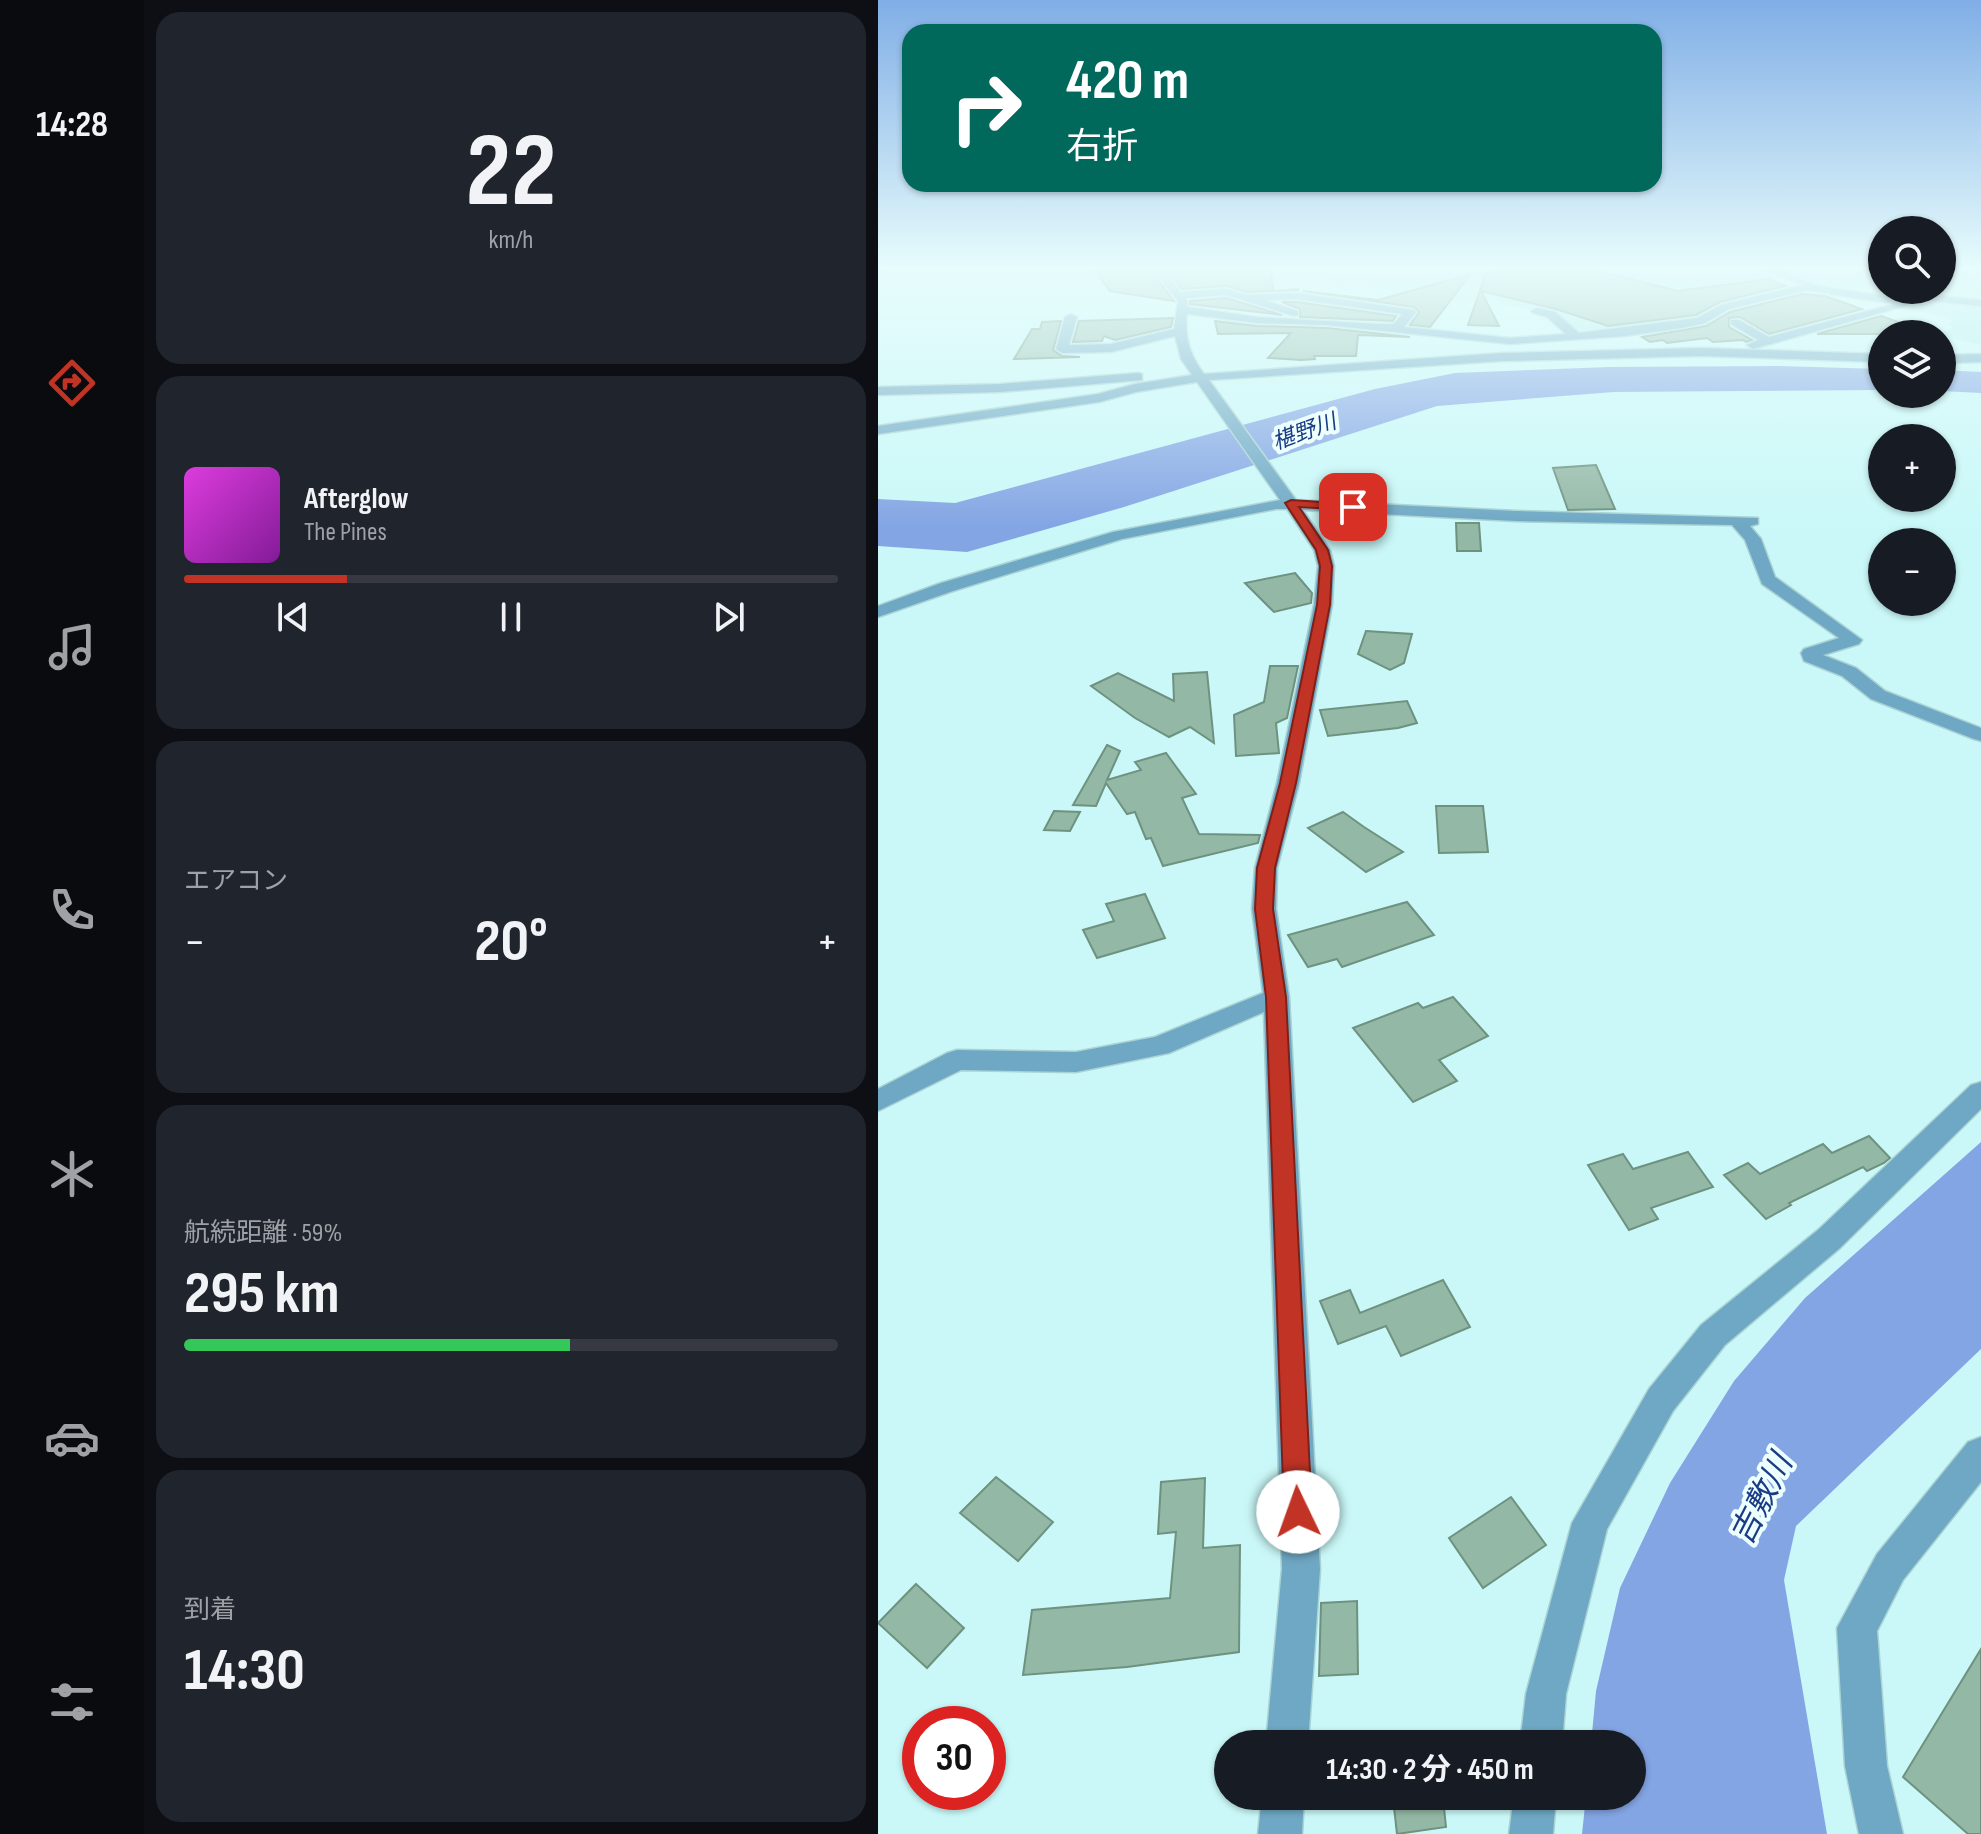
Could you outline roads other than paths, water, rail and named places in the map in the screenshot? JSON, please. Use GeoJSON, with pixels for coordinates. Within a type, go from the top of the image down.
{"type":"FeatureCollection","features":[{"type":"Feature","properties":{"kind":"street"},"geometry":{"type":"LineString","coordinates":[[1186,356],[1199,378],[1322,550],[1326,566],[1317,646],[1266,868],[1264,909],[1276,997],[1301,1569],[1288,1730]]}},
{"type":"Feature","properties":{"kind":"street"},"geometry":{"type":"LineString","coordinates":[[878,430],[1099,398],[1135,388],[1231,373],[1577,356]]}},
{"type":"Feature","properties":{"kind":"street"},"geometry":{"type":"LineString","coordinates":[[1820,356],[1868,357]]}},
{"type":"Feature","properties":{"kind":"street"},"geometry":{"type":"LineString","coordinates":[[1956,359],[1981,358]]}},
{"type":"Feature","properties":{"kind":"street"},"geometry":{"type":"LineString","coordinates":[[878,391],[1199,378]]}},
{"type":"Feature","properties":{"kind":"street"},"geometry":{"type":"LineString","coordinates":[[878,612],[975,578],[1119,535],[1288,500],[1516,516],[1745,521],[1768,580],[1853,640],[1810,653],[1811,657],[1849,672],[1878,695],[1981,735]]}},
{"type":"Feature","properties":{"kind":"street"},"geometry":{"type":"LineString","coordinates":[[878,1101],[957,1060],[1076,1062],[1160,1046],[1276,997]]}},
{"type":"Feature","properties":{"kind":"street"},"geometry":{"type":"LineString","coordinates":[[1542,1730],[1546,1694],[1590,1523],[1661,1400],[1713,1335],[1829,1239],[1981,1092]]}},
{"type":"Feature","properties":{"kind":"street"},"geometry":{"type":"LineString","coordinates":[[1881,1834],[1866,1766],[1857,1628],[1890,1567],[1981,1454]]}},
{"type":"Feature","properties":{"kind":"street"},"geometry":{"type":"LineString","coordinates":[[1280,1834],[1282,1810]]}},
{"type":"Feature","properties":{"kind":"street"},"geometry":{"type":"LineString","coordinates":[[1531,1834],[1534,1810]]}},
{"type":"Feature","properties":{"kind":"water","name":"椹野川"},"geometry":{"type":"Polygon","coordinates":[[[1609,367],[1868,369],[1868,390],[1614,392],[1437,406],[1124,507],[967,552],[878,546],[878,499],[955,503],[1375,389],[1455,373],[1609,367]]]}},
{"type":"Feature","properties":{"kind":"water"},"geometry":{"type":"Polygon","coordinates":[[[1956,371],[1981,372],[1981,393],[1956,392],[1956,371]]]}},
{"type":"Feature","properties":{"kind":"water","name":"吉敷川"},"geometry":{"type":"Polygon","coordinates":[[[1981,1142],[1981,1349],[1796,1526],[1784,1580],[1827,1834],[1582,1834],[1585,1810],[1646,1810],[1646,1730],[1592,1730],[1596,1691],[1620,1588],[1670,1483],[1734,1381],[1805,1298],[1981,1142]]]}}]}
